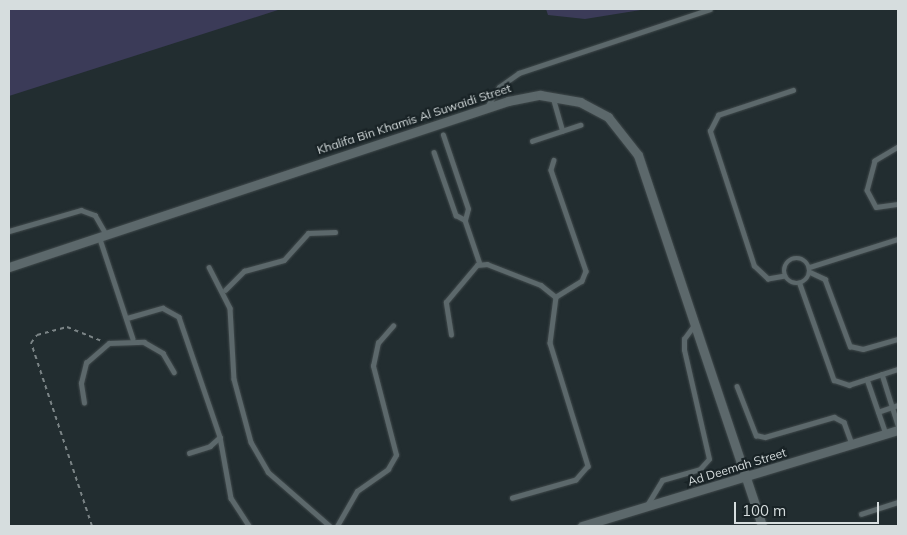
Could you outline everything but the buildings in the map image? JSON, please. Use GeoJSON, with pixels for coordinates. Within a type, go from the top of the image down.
{"type":"FeatureCollection","features":[{"type":"Feature","properties":{"kind":"street","name":"Khalifa Bin Khamis Al Suwaidi Street"},"geometry":{"type":"LineString","coordinates":[[9,266],[486,108],[552,96],[594,109],[630,141],[762,526]]}},
{"type":"Feature","properties":{"kind":"street","name":"Ad Deemah Street"},"geometry":{"type":"LineString","coordinates":[[582,526],[746,478],[898,430]]}},
{"type":"Feature","properties":{"kind":"lane"},"geometry":{"type":"LineString","coordinates":[[486,108],[498,87],[518,73],[710,9]]}},
{"type":"Feature","properties":{"kind":"lane"},"geometry":{"type":"LineString","coordinates":[[793,90],[718,115],[710,131],[756,271],[768,279],[785,276],[800,284],[831,375],[844,385],[898,369]]}},
{"type":"Feature","properties":{"kind":"lane"},"geometry":{"type":"LineString","coordinates":[[552,96],[563,130]]}},
{"type":"Feature","properties":{"kind":"lane"},"geometry":{"type":"LineString","coordinates":[[532,141],[580,124]]}},
{"type":"Feature","properties":{"kind":"lane"},"geometry":{"type":"LineString","coordinates":[[444,135],[468,209],[465,220],[480,264]]}},
{"type":"Feature","properties":{"kind":"lane"},"geometry":{"type":"LineString","coordinates":[[898,147],[875,161],[867,190],[876,207],[898,204]]}},
{"type":"Feature","properties":{"kind":"lane"},"geometry":{"type":"LineString","coordinates":[[434,152],[456,215],[465,220]]}},
{"type":"Feature","properties":{"kind":"lane"},"geometry":{"type":"LineString","coordinates":[[554,160],[551,170],[586,271],[582,281],[556,297]]}},
{"type":"Feature","properties":{"kind":"lane"},"geometry":{"type":"LineString","coordinates":[[9,231],[81,210],[95,216],[133,339]]}},
{"type":"Feature","properties":{"kind":"lane"},"geometry":{"type":"LineString","coordinates":[[225,290],[244,271],[284,260],[308,233],[335,232]]}},
{"type":"Feature","properties":{"kind":"lane"},"geometry":{"type":"LineString","coordinates":[[800,284],[810,269],[898,241]]}},
{"type":"Feature","properties":{"kind":"lane"},"geometry":{"type":"LineString","coordinates":[[785,276],[787,264],[793,259],[805,261],[810,269],[825,279],[850,346],[863,350],[898,339]]}},
{"type":"Feature","properties":{"kind":"lane"},"geometry":{"type":"LineString","coordinates":[[480,264],[547,287],[556,297],[550,343],[588,466],[576,480],[513,498]]}},
{"type":"Feature","properties":{"kind":"lane"},"geometry":{"type":"LineString","coordinates":[[451,335],[446,302],[480,264]]}},
{"type":"Feature","properties":{"kind":"lane"},"geometry":{"type":"LineString","coordinates":[[209,267],[225,290],[235,336],[234,379],[251,442],[268,472],[330,526]]}},
{"type":"Feature","properties":{"kind":"lane"},"geometry":{"type":"LineString","coordinates":[[127,318],[163,308],[177,314],[220,436],[231,498],[249,526]]}},
{"type":"Feature","properties":{"kind":"lane"},"geometry":{"type":"LineString","coordinates":[[645,508],[662,480],[700,468],[709,460],[684,350],[684,339],[694,325]]}},
{"type":"Feature","properties":{"kind":"lane"},"geometry":{"type":"LineString","coordinates":[[337,526],[357,491],[388,469],[396,455],[373,366],[378,343],[393,326]]}},
{"type":"Feature","properties":{"kind":"lane"},"geometry":{"type":"LineString","coordinates":[[84,403],[80,383],[86,363],[109,343],[133,339],[163,353],[174,372]]}},
{"type":"Feature","properties":{"kind":"lane"},"geometry":{"type":"LineString","coordinates":[[882,374],[898,425]]}},
{"type":"Feature","properties":{"kind":"lane"},"geometry":{"type":"LineString","coordinates":[[867,379],[886,434]]}},
{"type":"Feature","properties":{"kind":"lane"},"geometry":{"type":"LineString","coordinates":[[737,386],[756,435],[765,437],[834,417],[844,422],[853,445]]}},
{"type":"Feature","properties":{"kind":"lane"},"geometry":{"type":"LineString","coordinates":[[878,412],[898,405]]}},
{"type":"Feature","properties":{"kind":"lane"},"geometry":{"type":"LineString","coordinates":[[189,453],[210,446],[220,436]]}},
{"type":"Feature","properties":{"kind":"lane"},"geometry":{"type":"LineString","coordinates":[[861,514],[898,502]]}},
{"type":"Feature","properties":{"kind":"path"},"geometry":{"type":"LineString","coordinates":[[92,526],[31,343],[37,335],[67,327],[109,343]]}},
{"type":"Feature","properties":{"kind":"water"},"geometry":{"type":"Polygon","coordinates":[[[9,9],[281,9],[9,96],[9,9]]]}},
{"type":"Feature","properties":{"kind":"water"},"geometry":{"type":"Polygon","coordinates":[[[546,9],[647,9],[585,19],[548,15],[546,9]]]}}]}
